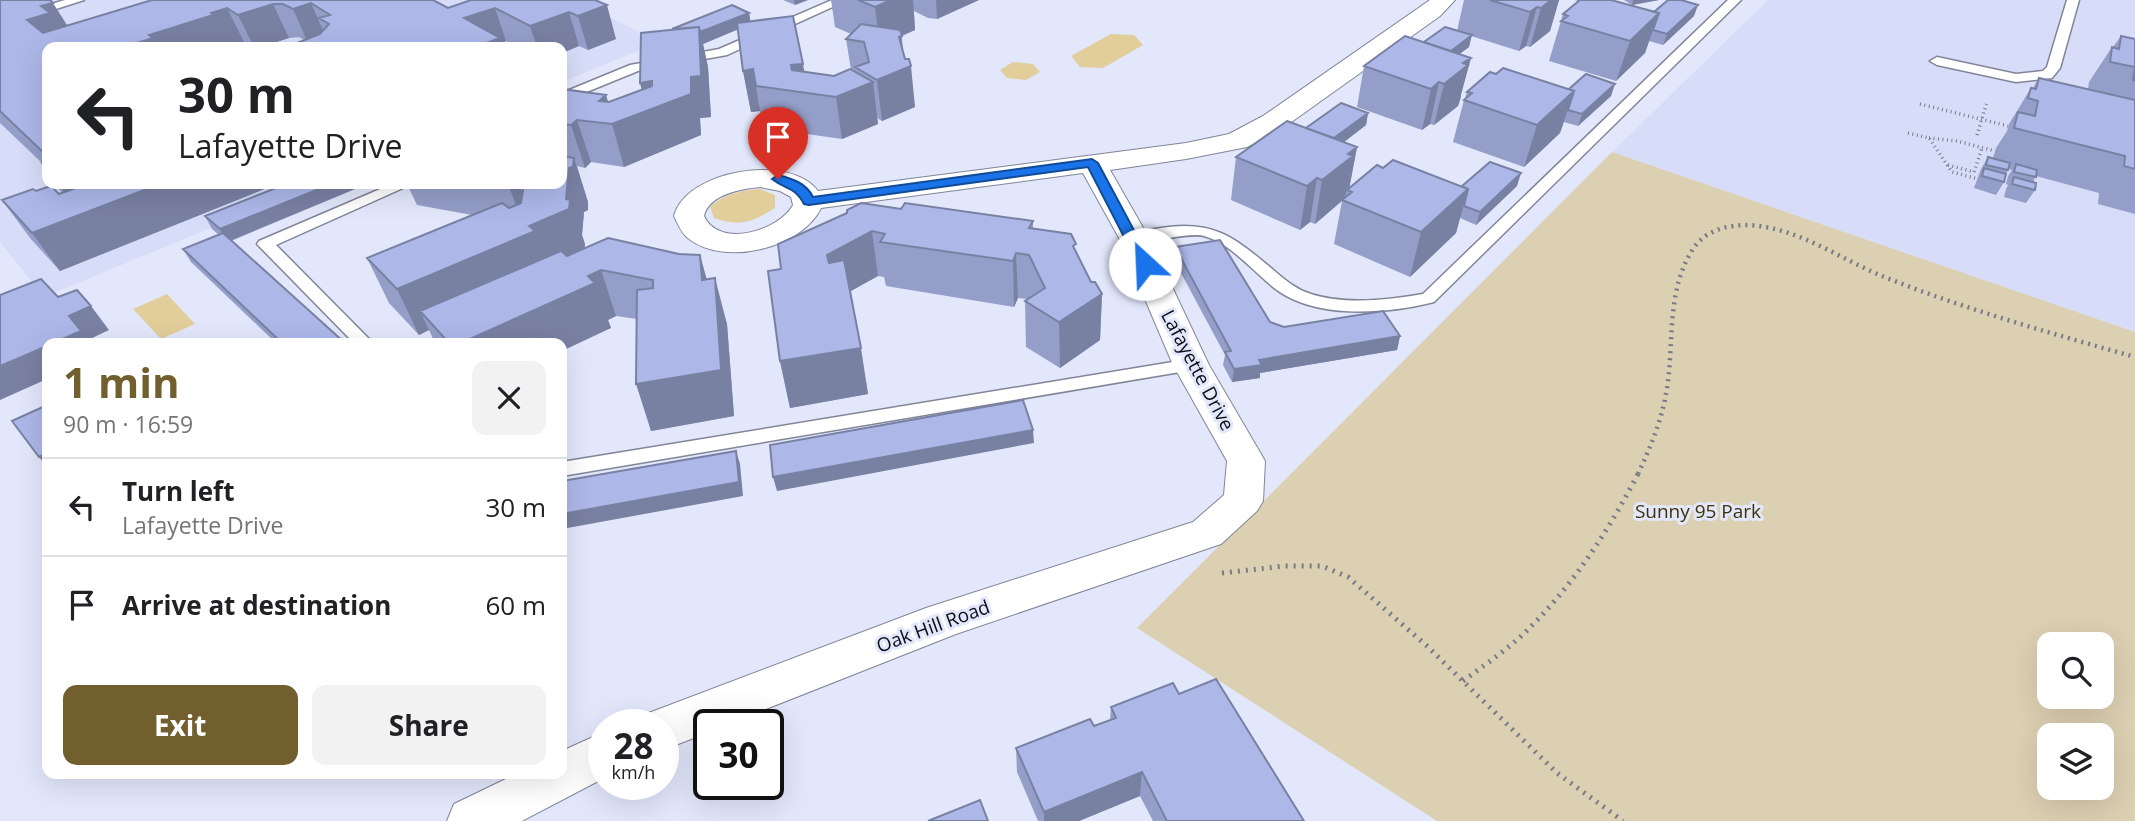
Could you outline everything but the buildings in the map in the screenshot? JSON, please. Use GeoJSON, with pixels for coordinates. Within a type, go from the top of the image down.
{"type":"FeatureCollection","features":[{"type":"Feature","properties":{"kind":"street"},"geometry":{"type":"LineString","coordinates":[[809,201],[1186,151],[1237,141],[1273,122],[1444,0]]}},
{"type":"Feature","properties":{"kind":"street","name":"Lafayette Drive"},"geometry":{"type":"LineString","coordinates":[[1092,163],[1134,238],[1191,365],[1246,461],[1243,501],[1207,533]]}},
{"type":"Feature","properties":{"kind":"street","name":"Oak Hill Road"},"geometry":{"type":"LineString","coordinates":[[679,723],[941,621],[1207,533]]}},
{"type":"Feature","properties":{"kind":"street"},"geometry":{"type":"LineString","coordinates":[[567,773],[588,762]]}},
{"type":"Feature","properties":{"kind":"street"},"geometry":{"type":"LineString","coordinates":[[472,821],[555,779]]}},
{"type":"Feature","properties":{"kind":"lane"},"geometry":{"type":"LineString","coordinates":[[0,23],[78,0]]}},
{"type":"Feature","properties":{"kind":"lane"},"geometry":{"type":"LineString","coordinates":[[567,96],[635,68],[722,52],[842,0]]}},
{"type":"Feature","properties":{"kind":"lane"},"geometry":{"type":"LineString","coordinates":[[1134,238],[1195,228],[1214,232],[1289,291],[1308,299],[1399,304],[1429,298],[1735,0]]}},
{"type":"Feature","properties":{"kind":"lane"},"geometry":{"type":"LineString","coordinates":[[1937,61],[2016,78],[2047,75],[2053,68],[2073,0]]}},
{"type":"Feature","properties":{"kind":"lane"},"geometry":{"type":"LineString","coordinates":[[359,338],[265,244],[392,189]]}},
{"type":"Feature","properties":{"kind":"lane"},"geometry":{"type":"LineString","coordinates":[[567,468],[1191,365]]}},
{"type":"Feature","properties":{"kind":"path"},"geometry":{"type":"LineString","coordinates":[[1920,104],[2008,126]]}},
{"type":"Feature","properties":{"kind":"path"},"geometry":{"type":"LineString","coordinates":[[1908,133],[1995,151]]}},
{"type":"Feature","properties":{"kind":"path"},"geometry":{"type":"LineString","coordinates":[[1929,138],[1952,172],[1990,182]]}},
{"type":"Feature","properties":{"kind":"path"},"geometry":{"type":"LineString","coordinates":[[1947,164],[1974,172],[1982,148]]}},
{"type":"Feature","properties":{"kind":"path"},"geometry":{"type":"LineString","coordinates":[[1463,681],[1521,636],[1580,567],[1617,515],[1645,457],[1662,412],[1674,306],[1682,272],[1694,247],[1709,231],[1734,225],[1760,226],[1784,233],[1879,274],[1964,306],[2135,357]]}},
{"type":"Feature","properties":{"kind":"path"},"geometry":{"type":"LineString","coordinates":[[1218,574],[1285,566],[1322,566],[1348,577],[1463,681],[1557,773],[1623,821]]}},
{"type":"Feature","properties":{"kind":"shaded area"},"geometry":{"type":"Polygon","coordinates":[[[0,0],[576,0],[659,42],[567,80],[567,42],[42,42],[42,189],[305,189],[44,297],[0,242],[0,0]]]}},
{"type":"Feature","properties":{"kind":"shaded area"},"geometry":{"type":"Polygon","coordinates":[[[1768,0],[2135,0],[2135,332],[1612,152],[1768,0]]]}},
{"type":"Feature","properties":{"kind":"shaded area"},"geometry":{"type":"Polygon","coordinates":[[[1111,34],[1134,35],[1143,45],[1103,68],[1080,67],[1071,56],[1111,34]]]}},
{"type":"Feature","properties":{"kind":"shaded area"},"geometry":{"type":"Polygon","coordinates":[[[1013,62],[1033,64],[1040,72],[1026,80],[1007,78],[1000,70],[1013,62]]]}},
{"type":"Feature","properties":{"kind":"shaded area"},"geometry":{"type":"Polygon","coordinates":[[[760,189],[775,195],[775,208],[746,222],[714,218],[710,207],[722,199],[740,192],[760,189]]]}},
{"type":"Feature","properties":{"kind":"shaded area"},"geometry":{"type":"Polygon","coordinates":[[[167,294],[195,324],[160,338],[133,309],[167,294]]]}},
{"type":"Feature","properties":{"kind":"green space","name":"Sunny 95 Park"},"geometry":{"type":"Polygon","coordinates":[[[1612,152],[2135,332],[2135,821],[1437,821],[1137,628],[1612,152]]]}},
{"type":"Feature","properties":{"kind":"route"},"geometry":{"type":"LineString","coordinates":[[778,179],[794,184],[804,191],[809,201],[1092,163],[1134,238],[1145,264]]}}]}
